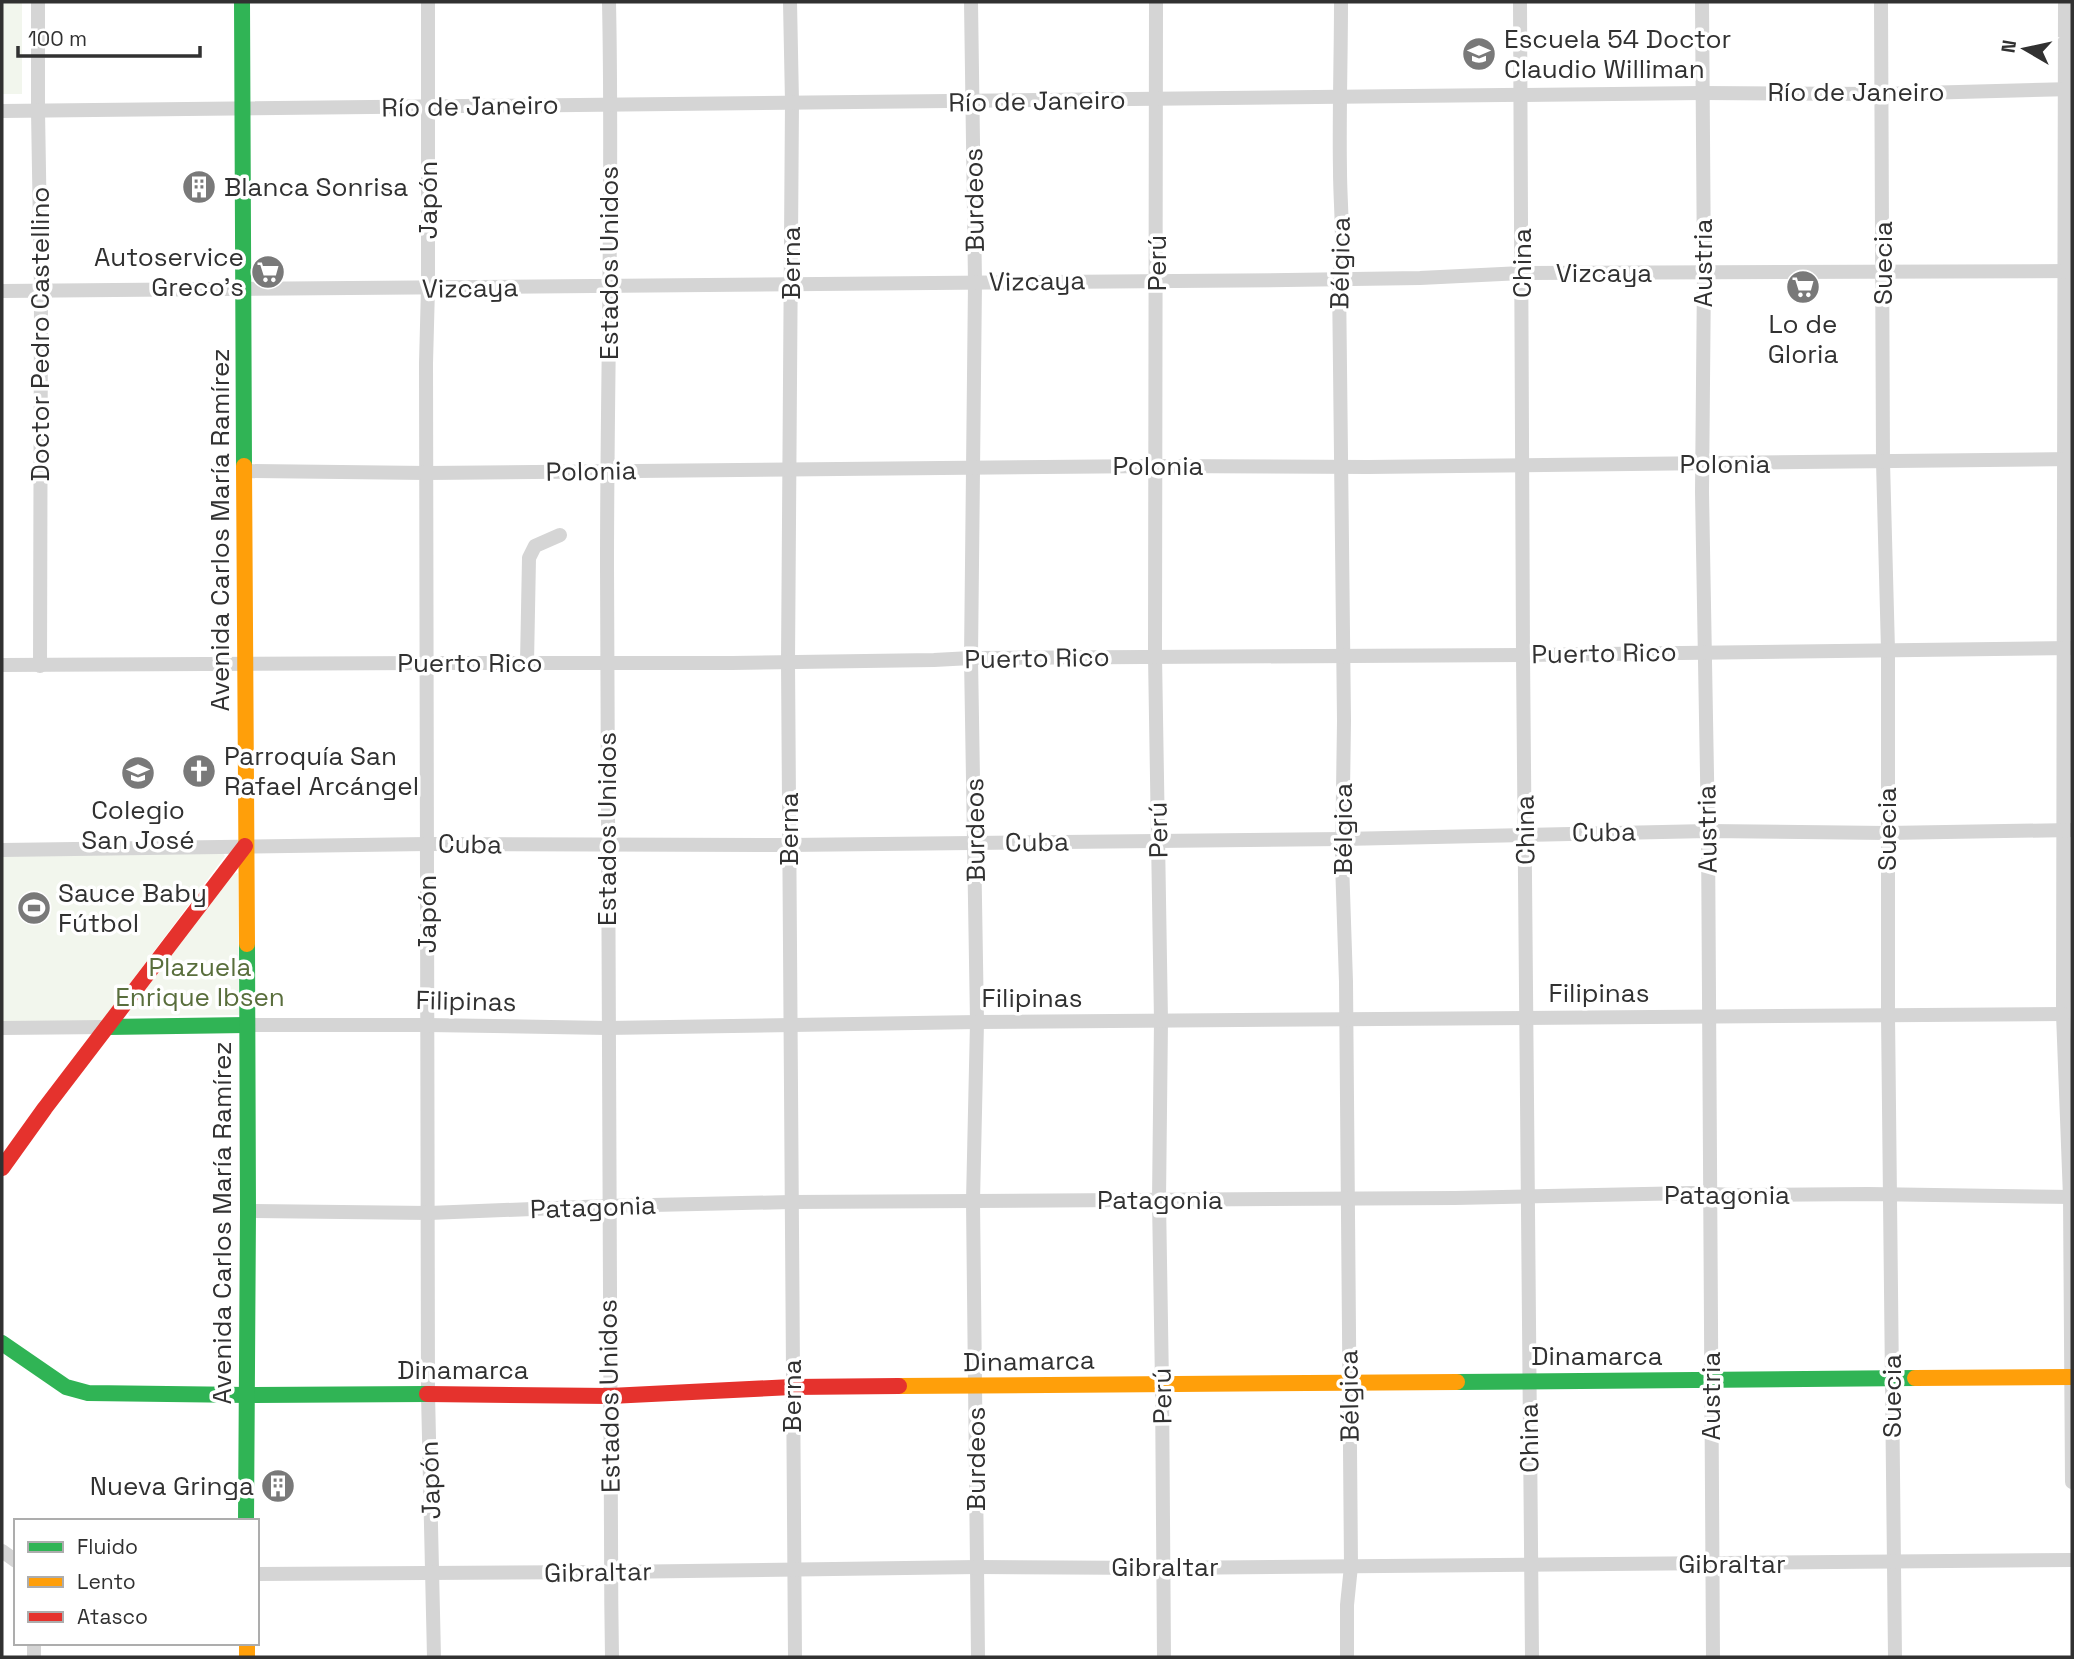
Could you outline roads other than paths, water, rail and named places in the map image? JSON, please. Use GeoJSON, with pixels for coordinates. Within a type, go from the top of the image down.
{"type":"FeatureCollection","features":[{"type":"Feature","properties":{"kind":"street","name":"Doctor Pedro Castellino"},"geometry":{"type":"LineString","coordinates":[[38,2],[41,290],[40,666]]}},
{"type":"Feature","properties":{"kind":"street","name":"Avenida Carlos María Ramírez"},"geometry":{"type":"LineString","coordinates":[[242,2],[247,1025],[246,1519]]}},
{"type":"Feature","properties":{"kind":"street","name":"Japón"},"geometry":{"type":"LineString","coordinates":[[428,2],[428,1394],[434,1657]]}},
{"type":"Feature","properties":{"kind":"street","name":"Estados Unidos"},"geometry":{"type":"LineString","coordinates":[[610,2],[607,1206],[612,1657]]}},
{"type":"Feature","properties":{"kind":"street","name":"Berna"},"geometry":{"type":"LineString","coordinates":[[790,2],[792,102],[788,662],[795,1657]]}},
{"type":"Feature","properties":{"kind":"street","name":"Burdeos"},"geometry":{"type":"LineString","coordinates":[[971,2],[975,282],[971,658],[977,1022],[973,1201],[978,1657]]}},
{"type":"Feature","properties":{"kind":"street","name":"Perú"},"geometry":{"type":"LineString","coordinates":[[1156,2],[1155,656],[1161,1021],[1159,1200],[1164,1657]]}},
{"type":"Feature","properties":{"kind":"street","name":"Bélgica"},"geometry":{"type":"LineString","coordinates":[[1341,2],[1340,466],[1351,1566],[1347,1605],[1347,1657]]}},
{"type":"Feature","properties":{"kind":"street","name":"China"},"geometry":{"type":"LineString","coordinates":[[1520,2],[1532,1657]]}},
{"type":"Feature","properties":{"kind":"street","name":"Austria"},"geometry":{"type":"LineString","coordinates":[[1702,2],[1702,492],[1708,831],[1713,1657]]}},
{"type":"Feature","properties":{"kind":"street","name":"Suecia"},"geometry":{"type":"LineString","coordinates":[[1881,2],[1895,1657]]}},
{"type":"Feature","properties":{"kind":"street"},"geometry":{"type":"LineString","coordinates":[[2065,2],[2069,89],[2068,830],[2063,1014],[2071,1197],[2072,1482]]}},
{"type":"Feature","properties":{"kind":"street","name":"Río de Janeiro"},"geometry":{"type":"LineString","coordinates":[[2,111],[1702,93],[1883,94],[2069,89]]}},
{"type":"Feature","properties":{"kind":"street","name":"Vizcaya"},"geometry":{"type":"LineString","coordinates":[[2,291],[1339,279],[1522,273],[2069,271]]}},
{"type":"Feature","properties":{"kind":"street","name":"Polonia"},"geometry":{"type":"LineString","coordinates":[[244,471],[426,473],[2067,459]]}},
{"type":"Feature","properties":{"kind":"street"},"geometry":{"type":"LineString","coordinates":[[527,663],[529,558],[535,547],[560,535]]}},
{"type":"Feature","properties":{"kind":"street","name":"Puerto Rico"},"geometry":{"type":"LineString","coordinates":[[2,666],[788,662],[2067,648]]}},
{"type":"Feature","properties":{"kind":"street","name":"Cuba"},"geometry":{"type":"LineString","coordinates":[[2,850],[427,844],[789,845],[1343,839],[1708,831],[1887,833],[2068,830]]}},
{"type":"Feature","properties":{"kind":"street"},"geometry":{"type":"LineString","coordinates":[[2,1168],[245,846]]}},
{"type":"Feature","properties":{"kind":"street","name":"Filipinas"},"geometry":{"type":"LineString","coordinates":[[2,1028],[428,1025],[607,1028],[977,1022],[2063,1014]]}},
{"type":"Feature","properties":{"kind":"street","name":"Patagonia"},"geometry":{"type":"LineString","coordinates":[[247,1211],[429,1213],[791,1202],[1710,1194],[2071,1197]]}},
{"type":"Feature","properties":{"kind":"street","name":"Dinamarca"},"geometry":{"type":"LineString","coordinates":[[2,1343],[76,1391],[247,1395],[610,1396],[792,1387],[2071,1377]]}},
{"type":"Feature","properties":{"kind":"street","name":"Gibraltar"},"geometry":{"type":"LineString","coordinates":[[259,1574],[2072,1560]]}},
{"type":"Feature","properties":{"kind":"place","name":"Escuela 54 Doctor Claudio Williman"},"geometry":{"type":"Point","coordinates":[1479,54]}},
{"type":"Feature","properties":{"kind":"place","name":"Blanca Sonrisa"},"geometry":{"type":"Point","coordinates":[199,187]}},
{"type":"Feature","properties":{"kind":"place","name":"Autoservice Greco's"},"geometry":{"type":"Point","coordinates":[268,272]}},
{"type":"Feature","properties":{"kind":"place","name":"Lo de Gloria"},"geometry":{"type":"Point","coordinates":[1803,287]}},
{"type":"Feature","properties":{"kind":"place","name":"Parroquía San Rafael Arcángel"},"geometry":{"type":"Point","coordinates":[199,771]}},
{"type":"Feature","properties":{"kind":"place","name":"Colegio San José"},"geometry":{"type":"Point","coordinates":[138,773]}},
{"type":"Feature","properties":{"kind":"place","name":"Sauce Baby Fútbol"},"geometry":{"type":"Point","coordinates":[34,908]}},
{"type":"Feature","properties":{"kind":"place","name":"Nueva Gringa"},"geometry":{"type":"Point","coordinates":[278,1486]}},
{"type":"Feature","properties":{"kind":"park label","name":"Plazuela Enrique Ibsen"},"geometry":{"type":"Point","coordinates":[200,982]}}]}
